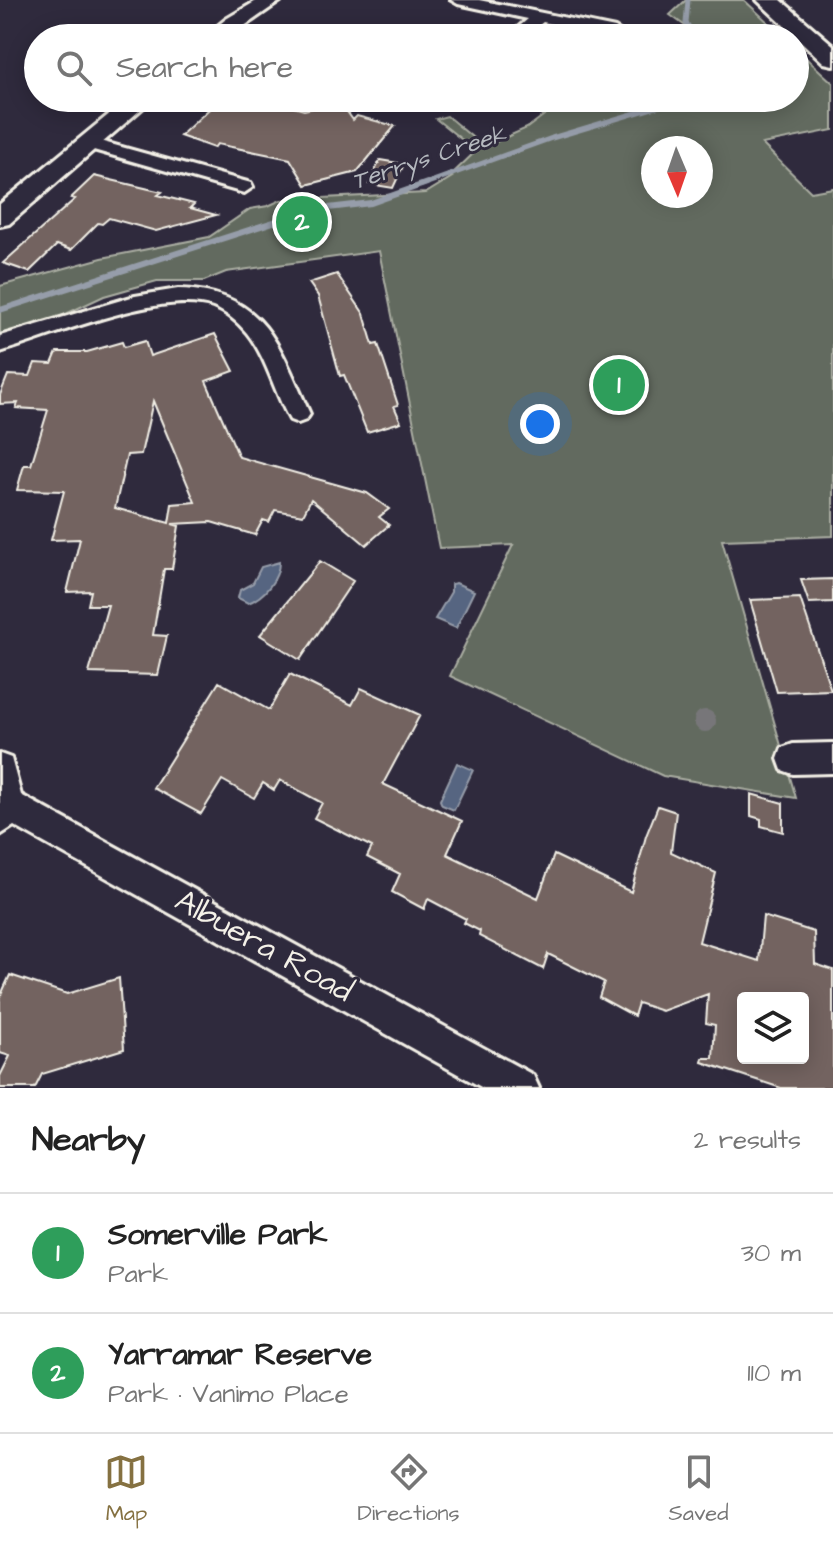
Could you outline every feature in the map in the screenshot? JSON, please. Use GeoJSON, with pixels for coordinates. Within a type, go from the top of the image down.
{"type":"FeatureCollection","features":[{"type":"Feature","properties":{"kind":"main road"},"geometry":{"type":"LineString","coordinates":[[768,0],[795,24]]}},
{"type":"Feature","properties":{"kind":"main road"},"geometry":{"type":"LineString","coordinates":[[809,37],[833,58]]}},
{"type":"Feature","properties":{"kind":"street"},"geometry":{"type":"LineString","coordinates":[[232,24],[272,0]]}},
{"type":"Feature","properties":{"kind":"street"},"geometry":{"type":"LineString","coordinates":[[458,0],[566,24]]}},
{"type":"Feature","properties":{"kind":"street"},"geometry":{"type":"LineString","coordinates":[[532,24],[538,19]]}},
{"type":"Feature","properties":{"kind":"street"},"geometry":{"type":"LineString","coordinates":[[0,218],[126,112]]}},
{"type":"Feature","properties":{"kind":"street"},"geometry":{"type":"LineString","coordinates":[[89,143],[244,187]]}},
{"type":"Feature","properties":{"kind":"street"},"geometry":{"type":"LineString","coordinates":[[0,344],[155,298],[187,296],[212,299],[253,325],[276,364],[298,414]]}},
{"type":"Feature","properties":{"kind":"street"},"geometry":{"type":"LineString","coordinates":[[793,759],[833,758]]}},
{"type":"Feature","properties":{"kind":"street"},"geometry":{"type":"LineString","coordinates":[[0,769],[4,812]]}},
{"type":"Feature","properties":{"kind":"street","name":"Albuera Road"},"geometry":{"type":"LineString","coordinates":[[4,812],[520,1088]]}},
{"type":"Feature","properties":{"kind":"green space"},"geometry":{"type":"Polygon","coordinates":[[[686,0],[744,0],[770,24],[682,24],[670,15],[686,0]]]}},
{"type":"Feature","properties":{"kind":"green space"},"geometry":{"type":"Polygon","coordinates":[[[809,61],[833,83],[833,130],[762,144],[811,192],[833,188],[833,536],[722,540],[796,798],[663,776],[450,676],[513,545],[439,548],[379,251],[226,272],[204,281],[157,281],[104,296],[0,345],[0,286],[102,258],[209,237],[250,209],[281,200],[426,193],[452,177],[476,151],[436,119],[447,116],[484,147],[527,128],[548,112],[809,112],[809,61]]]}},
{"type":"Feature","properties":{"kind":"water"},"geometry":{"type":"Polygon","coordinates":[[[279,562],[276,575],[265,592],[248,603],[238,598],[240,590],[253,583],[261,567],[279,562]]]}},
{"type":"Feature","properties":{"kind":"water"},"geometry":{"type":"Polygon","coordinates":[[[456,583],[474,591],[456,628],[435,619],[451,592],[451,584],[456,583]]]}},
{"type":"Feature","properties":{"kind":"water"},"geometry":{"type":"Polygon","coordinates":[[[457,763],[473,770],[454,810],[442,805],[440,800],[457,763]]]}},
{"type":"Feature","properties":{"kind":"building"},"geometry":{"type":"Polygon","coordinates":[[[206,112],[347,112],[353,120],[357,116],[395,126],[357,172],[306,185],[290,159],[217,144],[214,148],[180,136],[206,112]]]}},
{"type":"Feature","properties":{"kind":"building"},"geometry":{"type":"Polygon","coordinates":[[[380,160],[404,164],[393,188],[369,184],[380,160]]]}},
{"type":"Feature","properties":{"kind":"building"},"geometry":{"type":"Polygon","coordinates":[[[94,176],[162,192],[158,195],[194,204],[190,208],[216,215],[156,231],[109,218],[102,224],[98,223],[71,250],[57,245],[29,272],[3,263],[75,199],[71,198],[94,176]]]}},
{"type":"Feature","properties":{"kind":"building"},"geometry":{"type":"Polygon","coordinates":[[[337,274],[364,314],[373,345],[378,344],[401,422],[367,432],[344,375],[340,376],[318,296],[309,283],[337,274]]]}},
{"type":"Feature","properties":{"kind":"building"},"geometry":{"type":"Polygon","coordinates":[[[215,334],[234,371],[206,381],[239,457],[367,493],[389,509],[379,517],[389,525],[366,545],[311,499],[303,515],[275,510],[269,522],[263,520],[255,535],[211,522],[172,524],[179,526],[172,569],[164,569],[153,635],[167,636],[158,675],[89,673],[108,605],[88,605],[91,591],[67,592],[80,539],[51,540],[64,491],[17,490],[24,465],[31,465],[48,410],[16,408],[18,403],[0,404],[0,395],[8,375],[30,376],[35,363],[52,364],[57,352],[87,352],[122,342],[124,347],[145,341],[150,356],[215,334]],[[153,401],[141,454],[127,455],[115,508],[169,523],[172,504],[195,502],[153,401]]]}},
{"type":"Feature","properties":{"kind":"building"},"geometry":{"type":"Polygon","coordinates":[[[320,561],[353,581],[300,660],[260,635],[320,561]]]}},
{"type":"Feature","properties":{"kind":"building"},"geometry":{"type":"Polygon","coordinates":[[[833,579],[833,602],[809,603],[801,580],[833,579]]]}},
{"type":"Feature","properties":{"kind":"building"},"geometry":{"type":"Polygon","coordinates":[[[800,598],[831,690],[777,692],[750,600],[800,598]]]}},
{"type":"Feature","properties":{"kind":"building"},"geometry":{"type":"Polygon","coordinates":[[[290,674],[352,705],[361,688],[420,715],[383,784],[462,821],[447,854],[538,898],[554,855],[631,892],[646,836],[658,806],[676,812],[671,852],[716,873],[699,942],[759,961],[763,916],[814,932],[815,964],[833,970],[833,1088],[781,1088],[702,1062],[703,1058],[713,1058],[715,1025],[706,1023],[708,994],[662,1011],[638,1003],[634,1016],[599,997],[604,982],[548,954],[543,969],[479,936],[480,931],[464,923],[466,919],[428,899],[424,909],[392,892],[400,874],[367,857],[372,847],[314,818],[322,803],[280,780],[274,790],[263,783],[254,798],[222,780],[201,814],[153,788],[219,682],[269,710],[290,674]]]}},
{"type":"Feature","properties":{"kind":"building"},"geometry":{"type":"Polygon","coordinates":[[[751,794],[783,803],[783,832],[761,826],[761,819],[751,816],[751,794]]]}},
{"type":"Feature","properties":{"kind":"building"},"geometry":{"type":"Polygon","coordinates":[[[10,975],[67,994],[119,978],[124,1049],[42,1074],[35,1088],[0,1088],[0,1076],[10,1056],[0,1053],[0,997],[10,975]]]}},
{"type":"Feature","properties":{"kind":"waterway","name":"Terrys Creek"},"geometry":{"type":"LineString","coordinates":[[687,24],[688,0]]}},
{"type":"Feature","properties":{"kind":"waterway","name":"Terrys Creek"},"geometry":{"type":"LineString","coordinates":[[422,185],[552,138],[639,112]]}},
{"type":"Feature","properties":{"kind":"waterway","name":"Terrys Creek"},"geometry":{"type":"LineString","coordinates":[[0,310],[311,210],[371,203],[427,183]]}},
{"type":"Feature","properties":{"kind":"place","name":"Yarramar Reserve"},"geometry":{"type":"Point","coordinates":[302,222]}},
{"type":"Feature","properties":{"kind":"place","name":"Somerville Park"},"geometry":{"type":"Point","coordinates":[619,385]}}]}
